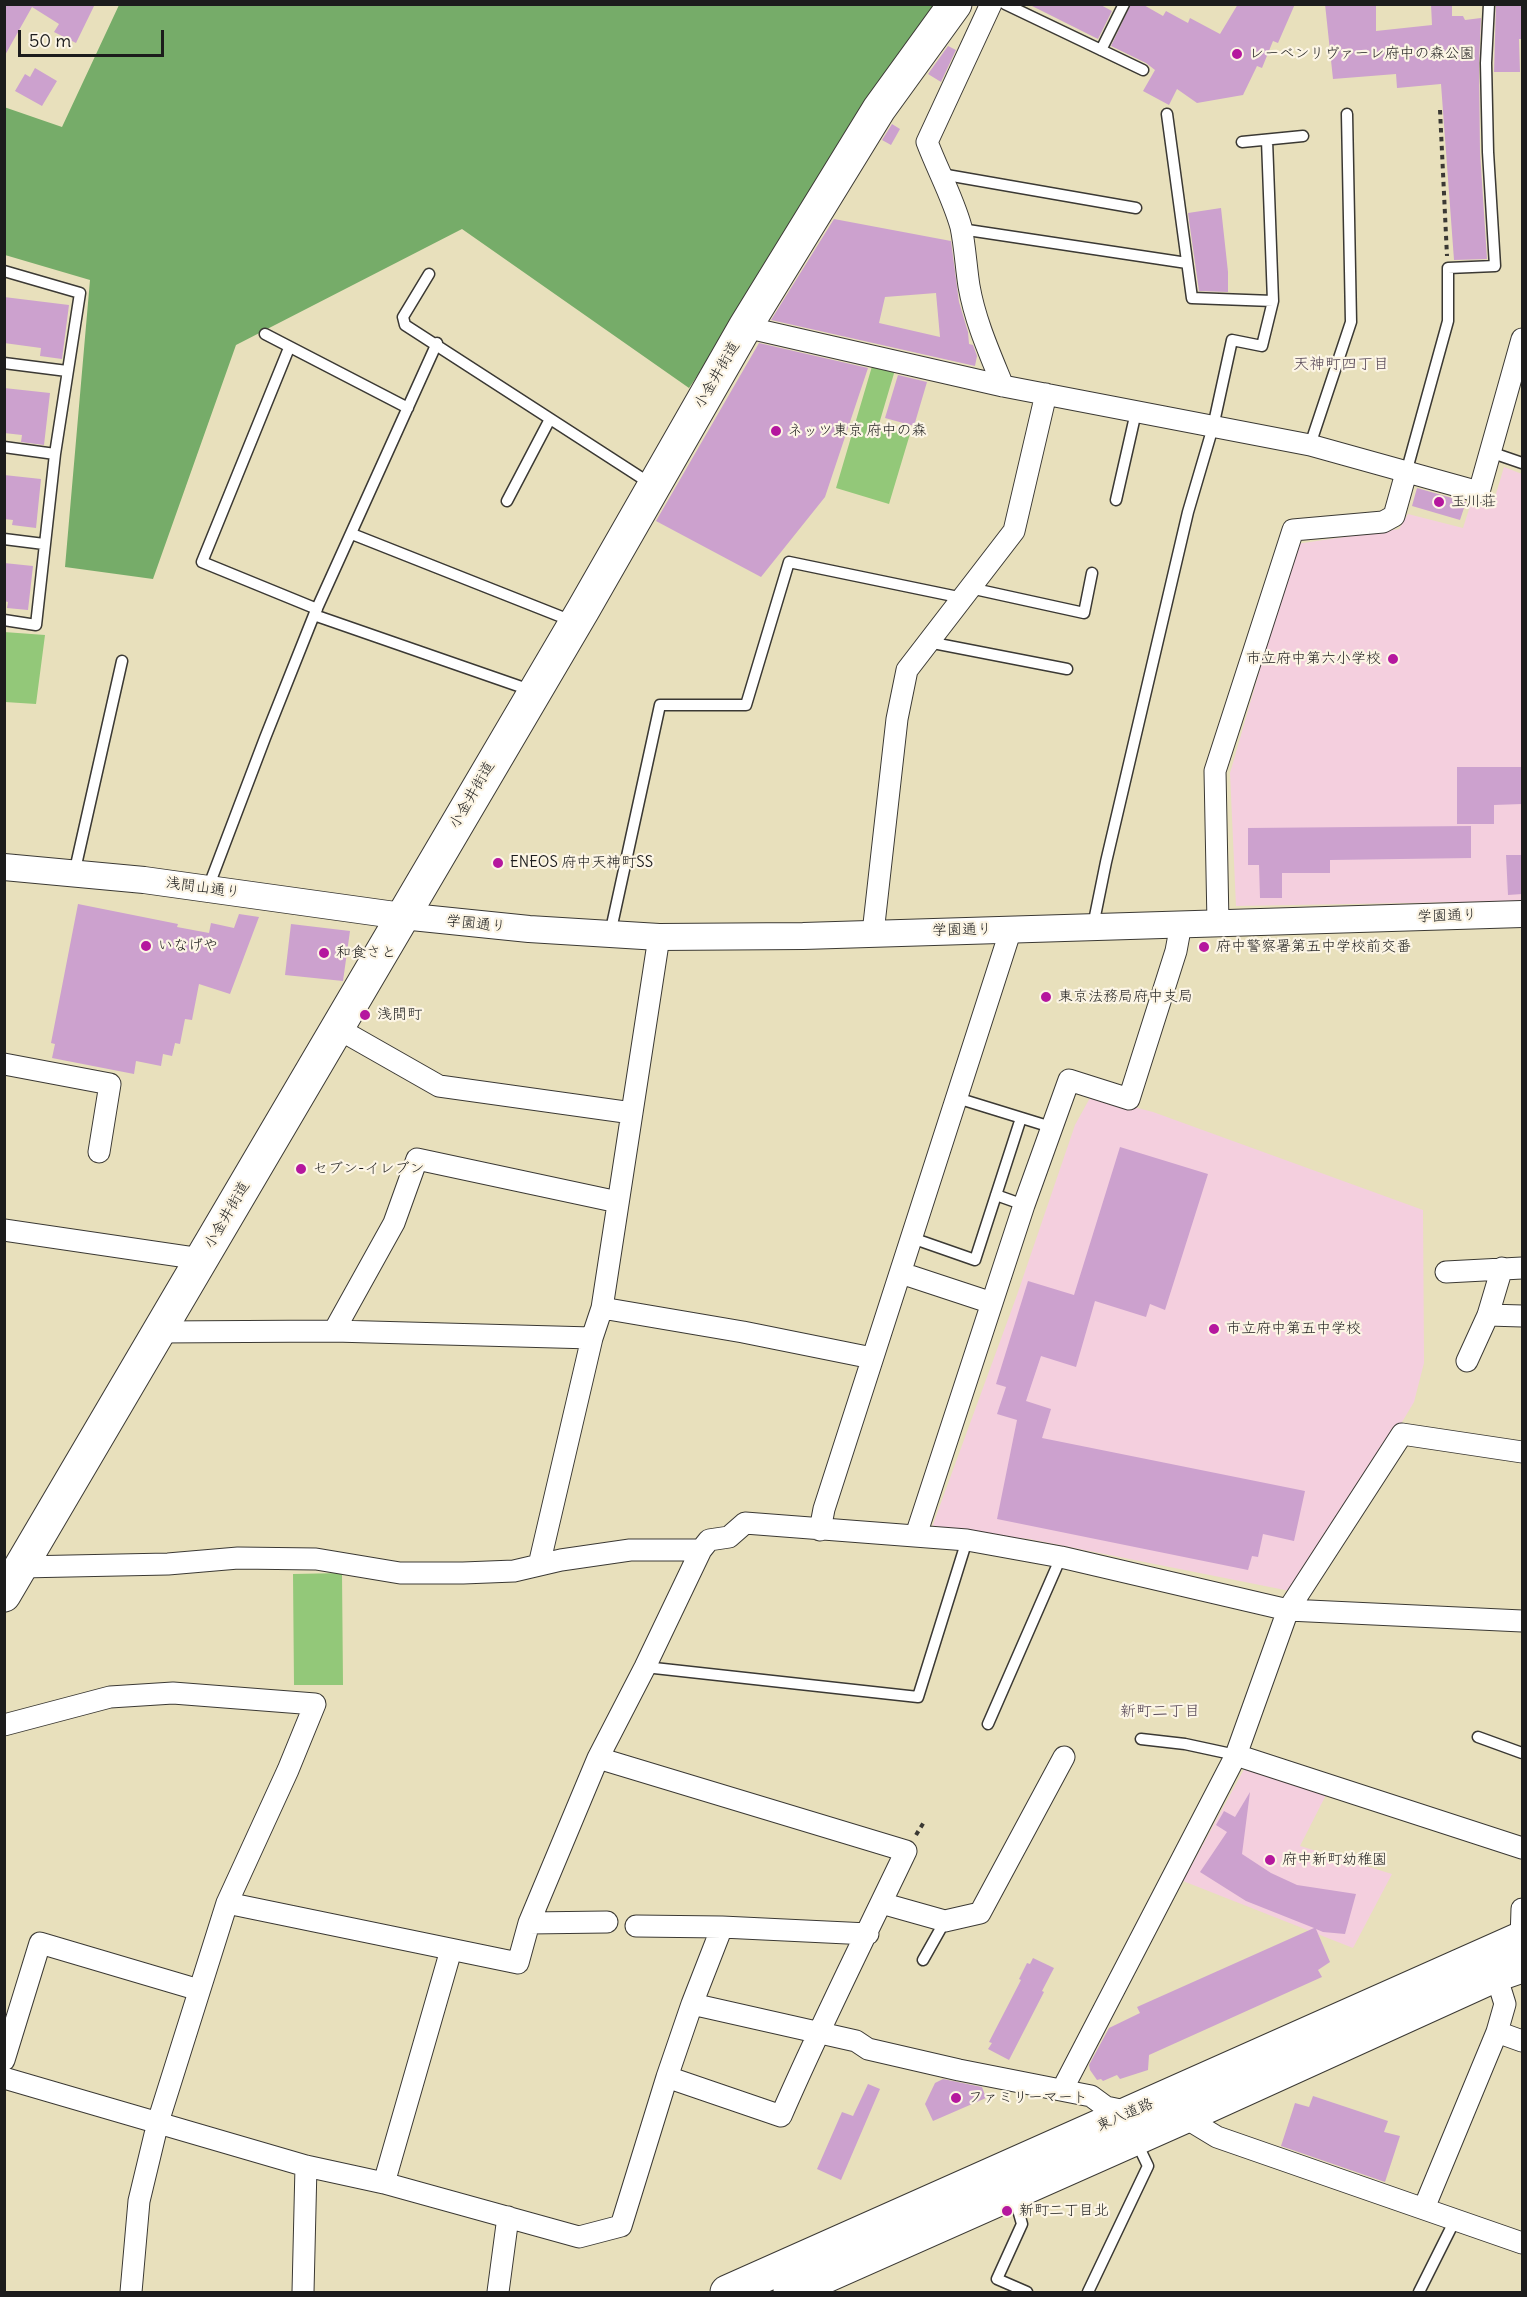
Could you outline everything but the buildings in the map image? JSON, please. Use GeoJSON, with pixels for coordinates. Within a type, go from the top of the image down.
{"type":"FeatureCollection","features":[{"type":"Feature","properties":{"kind":"main road","name":"小金井街道"},"geometry":{"type":"LineString","coordinates":[[4,1595],[746,327],[879,109],[955,4]]}},
{"type":"Feature","properties":{"kind":"main road","name":"東八道路"},"geometry":{"type":"LineString","coordinates":[[794,2292],[1013,2193],[1132,2126],[1184,2117],[1517,1945]]}},
{"type":"Feature","properties":{"kind":"main road","name":"東八道路"},"geometry":{"type":"LineString","coordinates":[[728,2292],[1132,2126],[1517,1945]]}},
{"type":"Feature","properties":{"kind":"street"},"geometry":{"type":"LineString","coordinates":[[990,4],[927,142],[952,200],[961,229],[969,288],[981,332],[1003,386]]}},
{"type":"Feature","properties":{"kind":"street"},"geometry":{"type":"LineString","coordinates":[[746,327],[1003,386],[1310,445],[1479,492],[1517,371],[1522,339]]}},
{"type":"Feature","properties":{"kind":"street"},"geometry":{"type":"LineString","coordinates":[[873,933],[897,719],[907,670],[1014,531],[1046,394]]}},
{"type":"Feature","properties":{"kind":"street"},"geometry":{"type":"LineString","coordinates":[[1218,923],[1215,771],[1293,530],[1383,522],[1394,516],[1406,473]]}},
{"type":"Feature","properties":{"kind":"street","name":"浅間山通り"},"geometry":{"type":"LineString","coordinates":[[4,867],[144,880],[402,916]]}},
{"type":"Feature","properties":{"kind":"street","name":"学園通り"},"geometry":{"type":"LineString","coordinates":[[402,916],[529,929],[659,937],[1522,914]]}},
{"type":"Feature","properties":{"kind":"street"},"geometry":{"type":"LineString","coordinates":[[916,1535],[1024,1205],[1069,1080],[1129,1099],[1176,951],[1181,924]]}},
{"type":"Feature","properties":{"kind":"street"},"geometry":{"type":"LineString","coordinates":[[820,1530],[824,1509],[1011,929]]}},
{"type":"Feature","properties":{"kind":"street"},"geometry":{"type":"LineString","coordinates":[[539,1565],[592,1338],[602,1308],[659,937]]}},
{"type":"Feature","properties":{"kind":"street"},"geometry":{"type":"LineString","coordinates":[[337,1028],[440,1086],[632,1113]]}},
{"type":"Feature","properties":{"kind":"street"},"geometry":{"type":"LineString","coordinates":[[4,1064],[110,1084],[99,1152]]}},
{"type":"Feature","properties":{"kind":"street"},"geometry":{"type":"LineString","coordinates":[[334,1330],[394,1223],[417,1159],[618,1202]]}},
{"type":"Feature","properties":{"kind":"street"},"geometry":{"type":"LineString","coordinates":[[4,1230],[201,1259]]}},
{"type":"Feature","properties":{"kind":"street"},"geometry":{"type":"LineString","coordinates":[[1446,1272],[1512,1268]]}},
{"type":"Feature","properties":{"kind":"street"},"geometry":{"type":"LineString","coordinates":[[1467,1361],[1512,1268]]}},
{"type":"Feature","properties":{"kind":"street"},"geometry":{"type":"LineString","coordinates":[[901,1273],[992,1303]]}},
{"type":"Feature","properties":{"kind":"street"},"geometry":{"type":"LineString","coordinates":[[602,1308],[743,1332],[872,1358]]}},
{"type":"Feature","properties":{"kind":"street"},"geometry":{"type":"LineString","coordinates":[[1488,1315],[1522,1316]]}},
{"type":"Feature","properties":{"kind":"street"},"geometry":{"type":"LineString","coordinates":[[158,1332],[334,1330],[592,1338]]}},
{"type":"Feature","properties":{"kind":"street"},"geometry":{"type":"LineString","coordinates":[[1062,2090],[1236,1755],[1288,1610],[1402,1434],[1522,1452]]}},
{"type":"Feature","properties":{"kind":"street"},"geometry":{"type":"LineString","coordinates":[[227,1903],[518,1963],[529,1923],[598,1758],[701,1550],[709,1540],[729,1537],[745,1522],[820,1530],[967,1540],[1061,1557],[1288,1610],[1522,1621]]}},
{"type":"Feature","properties":{"kind":"street"},"geometry":{"type":"LineString","coordinates":[[21,1567],[168,1564],[238,1558],[316,1559],[400,1573],[514,1571],[630,1550],[701,1550]]}},
{"type":"Feature","properties":{"kind":"street"},"geometry":{"type":"LineString","coordinates":[[4,1725],[110,1697],[172,1694],[315,1704],[288,1770],[227,1903],[158,2122],[139,2201],[131,2292]]}},
{"type":"Feature","properties":{"kind":"street"},"geometry":{"type":"LineString","coordinates":[[1236,1755],[1522,1848]]}},
{"type":"Feature","properties":{"kind":"street"},"geometry":{"type":"LineString","coordinates":[[881,1903],[945,1921],[980,1913],[1064,1757]]}},
{"type":"Feature","properties":{"kind":"street"},"geometry":{"type":"LineString","coordinates":[[598,1758],[906,1851],[868,1934],[817,2033],[781,2116],[667,2077]]}},
{"type":"Feature","properties":{"kind":"street"},"geometry":{"type":"LineString","coordinates":[[529,1923],[607,1922]]}},
{"type":"Feature","properties":{"kind":"street"},"geometry":{"type":"LineString","coordinates":[[636,1926],[722,1927],[868,1934]]}},
{"type":"Feature","properties":{"kind":"street"},"geometry":{"type":"LineString","coordinates":[[4,2078],[306,2166],[384,2183],[579,2237],[621,2226],[667,2077],[722,1927]]}},
{"type":"Feature","properties":{"kind":"street"},"geometry":{"type":"LineString","coordinates":[[4,2060],[40,1943],[200,1990]]}},
{"type":"Feature","properties":{"kind":"street"},"geometry":{"type":"LineString","coordinates":[[1424,2208],[1497,2032],[1517,1945]]}},
{"type":"Feature","properties":{"kind":"street"},"geometry":{"type":"LineString","coordinates":[[384,2183],[451,1950]]}},
{"type":"Feature","properties":{"kind":"street"},"geometry":{"type":"LineString","coordinates":[[692,2004],[856,2041],[868,2049],[959,2070],[1091,2096],[1132,2126]]}},
{"type":"Feature","properties":{"kind":"street"},"geometry":{"type":"LineString","coordinates":[[1497,2032],[1522,2041]]}},
{"type":"Feature","properties":{"kind":"street"},"geometry":{"type":"LineString","coordinates":[[1184,2117],[1217,2137],[1456,2218],[1522,2243]]}},
{"type":"Feature","properties":{"kind":"street"},"geometry":{"type":"LineString","coordinates":[[303,2292],[306,2166]]}},
{"type":"Feature","properties":{"kind":"street"},"geometry":{"type":"LineString","coordinates":[[498,2292],[508,2217]]}},
{"type":"Feature","properties":{"kind":"lane"},"geometry":{"type":"LineString","coordinates":[[1005,4],[1143,70]]}},
{"type":"Feature","properties":{"kind":"lane"},"geometry":{"type":"LineString","coordinates":[[1101,50],[1124,4]]}},
{"type":"Feature","properties":{"kind":"lane"},"geometry":{"type":"LineString","coordinates":[[1406,473],[1448,321],[1448,268],[1495,266],[1486,74],[1489,4]]}},
{"type":"Feature","properties":{"kind":"lane"},"geometry":{"type":"LineString","coordinates":[[1167,114],[1192,298],[1273,301]]}},
{"type":"Feature","properties":{"kind":"lane"},"geometry":{"type":"LineString","coordinates":[[1310,445],[1351,322],[1347,114]]}},
{"type":"Feature","properties":{"kind":"lane"},"geometry":{"type":"LineString","coordinates":[[1242,142],[1303,136]]}},
{"type":"Feature","properties":{"kind":"lane"},"geometry":{"type":"LineString","coordinates":[[1093,926],[1188,512],[1213,427],[1233,340],[1262,346],[1273,301],[1267,140]]}},
{"type":"Feature","properties":{"kind":"lane"},"geometry":{"type":"LineString","coordinates":[[939,174],[1136,208]]}},
{"type":"Feature","properties":{"kind":"lane"},"geometry":{"type":"LineString","coordinates":[[961,229],[1187,263]]}},
{"type":"Feature","properties":{"kind":"lane"},"geometry":{"type":"LineString","coordinates":[[4,271],[80,293],[54,454],[36,625],[4,621]]}},
{"type":"Feature","properties":{"kind":"lane"},"geometry":{"type":"LineString","coordinates":[[429,274],[403,316],[405,324],[654,486]]}},
{"type":"Feature","properties":{"kind":"lane"},"geometry":{"type":"LineString","coordinates":[[265,334],[408,408]]}},
{"type":"Feature","properties":{"kind":"lane"},"geometry":{"type":"LineString","coordinates":[[208,888],[316,612],[437,343]]}},
{"type":"Feature","properties":{"kind":"lane"},"geometry":{"type":"LineString","coordinates":[[289,348],[202,562],[316,612],[533,692]]}},
{"type":"Feature","properties":{"kind":"lane"},"geometry":{"type":"LineString","coordinates":[[4,363],[67,371]]}},
{"type":"Feature","properties":{"kind":"lane"},"geometry":{"type":"LineString","coordinates":[[1116,500],[1136,412]]}},
{"type":"Feature","properties":{"kind":"lane"},"geometry":{"type":"LineString","coordinates":[[507,501],[550,419]]}},
{"type":"Feature","properties":{"kind":"lane"},"geometry":{"type":"LineString","coordinates":[[4,447],[54,454]]}},
{"type":"Feature","properties":{"kind":"lane"},"geometry":{"type":"LineString","coordinates":[[1490,452],[1522,463]]}},
{"type":"Feature","properties":{"kind":"lane"},"geometry":{"type":"LineString","coordinates":[[352,534],[575,622]]}},
{"type":"Feature","properties":{"kind":"lane"},"geometry":{"type":"LineString","coordinates":[[4,538],[44,544]]}},
{"type":"Feature","properties":{"kind":"lane"},"geometry":{"type":"LineString","coordinates":[[610,934],[660,705],[746,705],[789,562],[1084,613],[1092,573]]}},
{"type":"Feature","properties":{"kind":"lane"},"geometry":{"type":"LineString","coordinates":[[928,642],[1067,669]]}},
{"type":"Feature","properties":{"kind":"lane"},"geometry":{"type":"LineString","coordinates":[[74,874],[122,661]]}},
{"type":"Feature","properties":{"kind":"lane"},"geometry":{"type":"LineString","coordinates":[[957,1098],[1051,1127]]}},
{"type":"Feature","properties":{"kind":"lane"},"geometry":{"type":"LineString","coordinates":[[912,1238],[975,1260],[1021,1118]]}},
{"type":"Feature","properties":{"kind":"lane"},"geometry":{"type":"LineString","coordinates":[[996,1195],[1024,1205]]}},
{"type":"Feature","properties":{"kind":"lane"},"geometry":{"type":"LineString","coordinates":[[645,1667],[918,1697],[967,1540]]}},
{"type":"Feature","properties":{"kind":"lane"},"geometry":{"type":"LineString","coordinates":[[988,1724],[1061,1557]]}},
{"type":"Feature","properties":{"kind":"lane"},"geometry":{"type":"LineString","coordinates":[[1478,1737],[1522,1753]]}},
{"type":"Feature","properties":{"kind":"lane"},"geometry":{"type":"LineString","coordinates":[[1141,1739],[1185,1744],[1236,1755]]}},
{"type":"Feature","properties":{"kind":"lane"},"geometry":{"type":"LineString","coordinates":[[923,1960],[945,1921]]}},
{"type":"Feature","properties":{"kind":"lane"},"geometry":{"type":"LineString","coordinates":[[1088,2292],[1148,2166],[1132,2126]]}},
{"type":"Feature","properties":{"kind":"lane"},"geometry":{"type":"LineString","coordinates":[[1013,2193],[1022,2224],[997,2279],[1027,2292]]}},
{"type":"Feature","properties":{"kind":"lane"},"geometry":{"type":"LineString","coordinates":[[1419,2292],[1456,2218]]}},
{"type":"Feature","properties":{"kind":"path"},"geometry":{"type":"LineString","coordinates":[[1440,111],[1448,268]]}},
{"type":"Feature","properties":{"kind":"shaded area","name":"市立府中第六小学校"},"geometry":{"type":"Polygon","coordinates":[[[1504,467],[1522,474],[1522,901],[1236,906],[1230,773],[1296,544],[1399,529],[1408,514],[1463,528],[1471,503],[1492,507],[1504,467]]]}},
{"type":"Feature","properties":{"kind":"shaded area","name":"市立府中第五中学校"},"geometry":{"type":"Polygon","coordinates":[[[1091,1096],[1153,1112],[1423,1210],[1424,1363],[1414,1402],[1300,1593],[1029,1539],[931,1530],[1017,1295],[1075,1125],[1091,1096]]]}},
{"type":"Feature","properties":{"kind":"shaded area","name":"府中新町幼稚園"},"geometry":{"type":"Polygon","coordinates":[[[1248,1762],[1328,1791],[1300,1846],[1392,1874],[1353,1948],[1183,1881],[1248,1762]]]}},
{"type":"Feature","properties":{"kind":"green space"},"geometry":{"type":"Polygon","coordinates":[[[119,5],[948,5],[689,388],[462,229],[236,345],[153,579],[65,567],[90,280],[5,255],[4,107],[62,127],[119,5]]]}},
{"type":"Feature","properties":{"kind":"green space"},"geometry":{"type":"Polygon","coordinates":[[[873,363],[895,370],[879,424],[910,434],[889,504],[836,488],[873,363]]]}},
{"type":"Feature","properties":{"kind":"green space"},"geometry":{"type":"Polygon","coordinates":[[[4,632],[45,635],[36,704],[5,702],[4,632]]]}},
{"type":"Feature","properties":{"kind":"green space"},"geometry":{"type":"Polygon","coordinates":[[[342,1573],[343,1685],[294,1685],[293,1574],[342,1573]]]}},
{"type":"Feature","properties":{"kind":"place","name":"レーベンリヴァーレ府中の森公園"},"geometry":{"type":"Point","coordinates":[1237,54]}},
{"type":"Feature","properties":{"kind":"place","name":"ネッツ東京 府中の森"},"geometry":{"type":"Point","coordinates":[776,431]}},
{"type":"Feature","properties":{"kind":"place","name":"玉川荘"},"geometry":{"type":"Point","coordinates":[1439,502]}},
{"type":"Feature","properties":{"kind":"place","name":"市立府中第六小学校"},"geometry":{"type":"Point","coordinates":[1393,659]}},
{"type":"Feature","properties":{"kind":"place","name":"ENEOS 府中天神町SS"},"geometry":{"type":"Point","coordinates":[498,863]}},
{"type":"Feature","properties":{"kind":"place","name":"いなげや"},"geometry":{"type":"Point","coordinates":[146,946]}},
{"type":"Feature","properties":{"kind":"place","name":"府中警察署第五中学校前交番"},"geometry":{"type":"Point","coordinates":[1204,947]}},
{"type":"Feature","properties":{"kind":"place","name":"和食さと"},"geometry":{"type":"Point","coordinates":[324,953]}},
{"type":"Feature","properties":{"kind":"place","name":"東京法務局府中支局"},"geometry":{"type":"Point","coordinates":[1046,997]}},
{"type":"Feature","properties":{"kind":"place","name":"浅間町"},"geometry":{"type":"Point","coordinates":[365,1015]}},
{"type":"Feature","properties":{"kind":"place","name":"セブン-イレブン"},"geometry":{"type":"Point","coordinates":[301,1169]}},
{"type":"Feature","properties":{"kind":"place","name":"市立府中第五中学校"},"geometry":{"type":"Point","coordinates":[1214,1329]}},
{"type":"Feature","properties":{"kind":"place","name":"府中新町幼稚園"},"geometry":{"type":"Point","coordinates":[1270,1860]}},
{"type":"Feature","properties":{"kind":"place","name":"ファミリーマート"},"geometry":{"type":"Point","coordinates":[956,2098]}},
{"type":"Feature","properties":{"kind":"place","name":"新町二丁目北"},"geometry":{"type":"Point","coordinates":[1007,2211]}},
{"type":"Feature","properties":{"kind":"district","name":"天神町四丁目"},"geometry":{"type":"Point","coordinates":[1341,364]}},
{"type":"Feature","properties":{"kind":"district","name":"新町二丁目"},"geometry":{"type":"Point","coordinates":[1160,1711]}}]}
